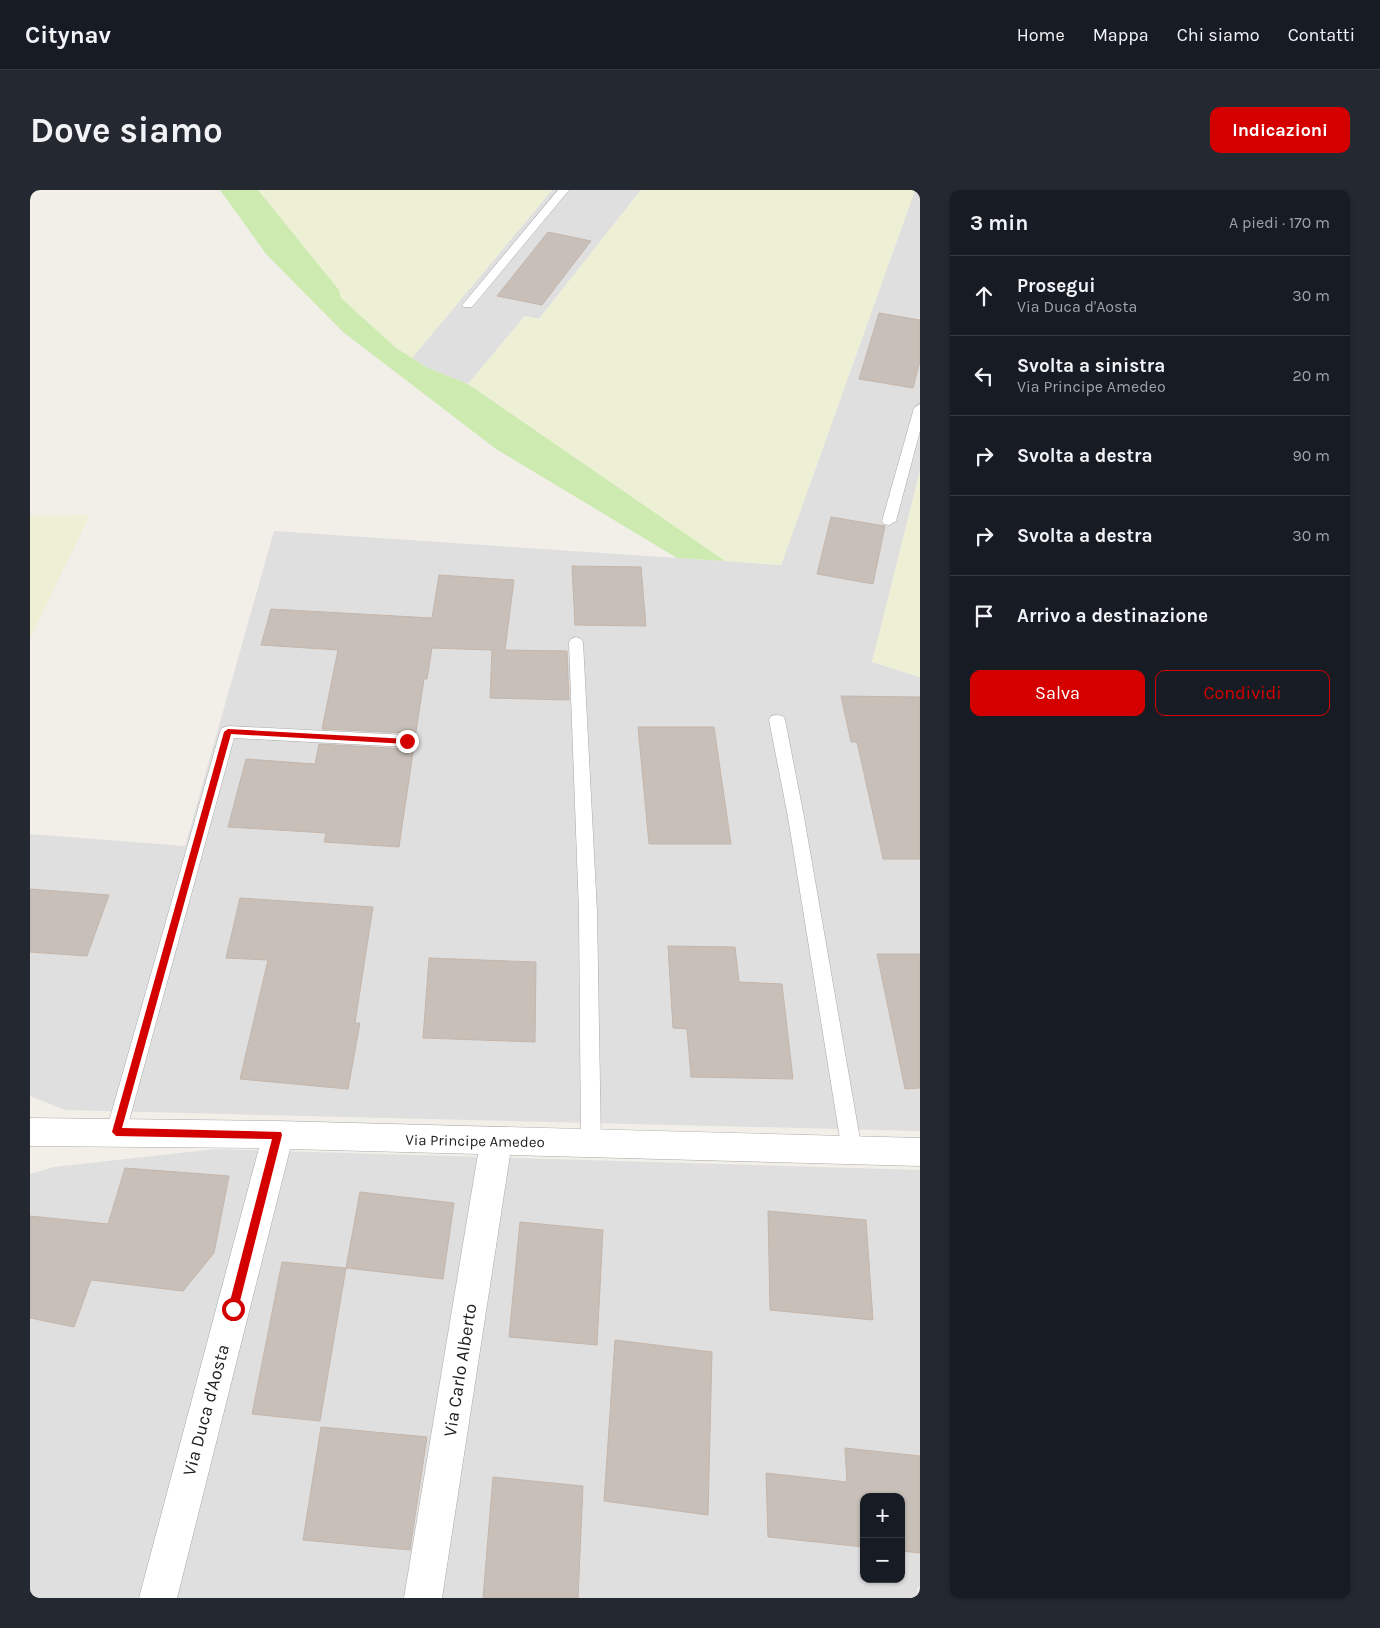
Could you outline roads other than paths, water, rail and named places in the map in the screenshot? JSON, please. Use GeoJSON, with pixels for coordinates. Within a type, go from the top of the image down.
{"type":"FeatureCollection","features":[{"type":"Feature","properties":{"kind":"street","name":"Via Principe Amedeo"},"geometry":{"type":"LineString","coordinates":[[30,1132],[278,1135],[920,1152]]}},
{"type":"Feature","properties":{"kind":"street","name":"Via Duca d'Aosta"},"geometry":{"type":"LineString","coordinates":[[158,1598],[278,1135]]}},
{"type":"Feature","properties":{"kind":"street","name":"Via Carlo Alberto"},"geometry":{"type":"LineString","coordinates":[[423,1598],[496,1141]]}},
{"type":"Feature","properties":{"kind":"lane"},"geometry":{"type":"LineString","coordinates":[[468,305],[564,190]]}},
{"type":"Feature","properties":{"kind":"lane"},"geometry":{"type":"LineString","coordinates":[[889,522],[920,408]]}},
{"type":"Feature","properties":{"kind":"lane"},"geometry":{"type":"LineString","coordinates":[[576,642],[588,912],[591,1144]]}},
{"type":"Feature","properties":{"kind":"lane"},"geometry":{"type":"LineString","coordinates":[[777,720],[796,817],[852,1151]]}},
{"type":"Feature","properties":{"kind":"lane"},"geometry":{"type":"LineString","coordinates":[[116,1132],[228,732],[407,741]]}}]}
